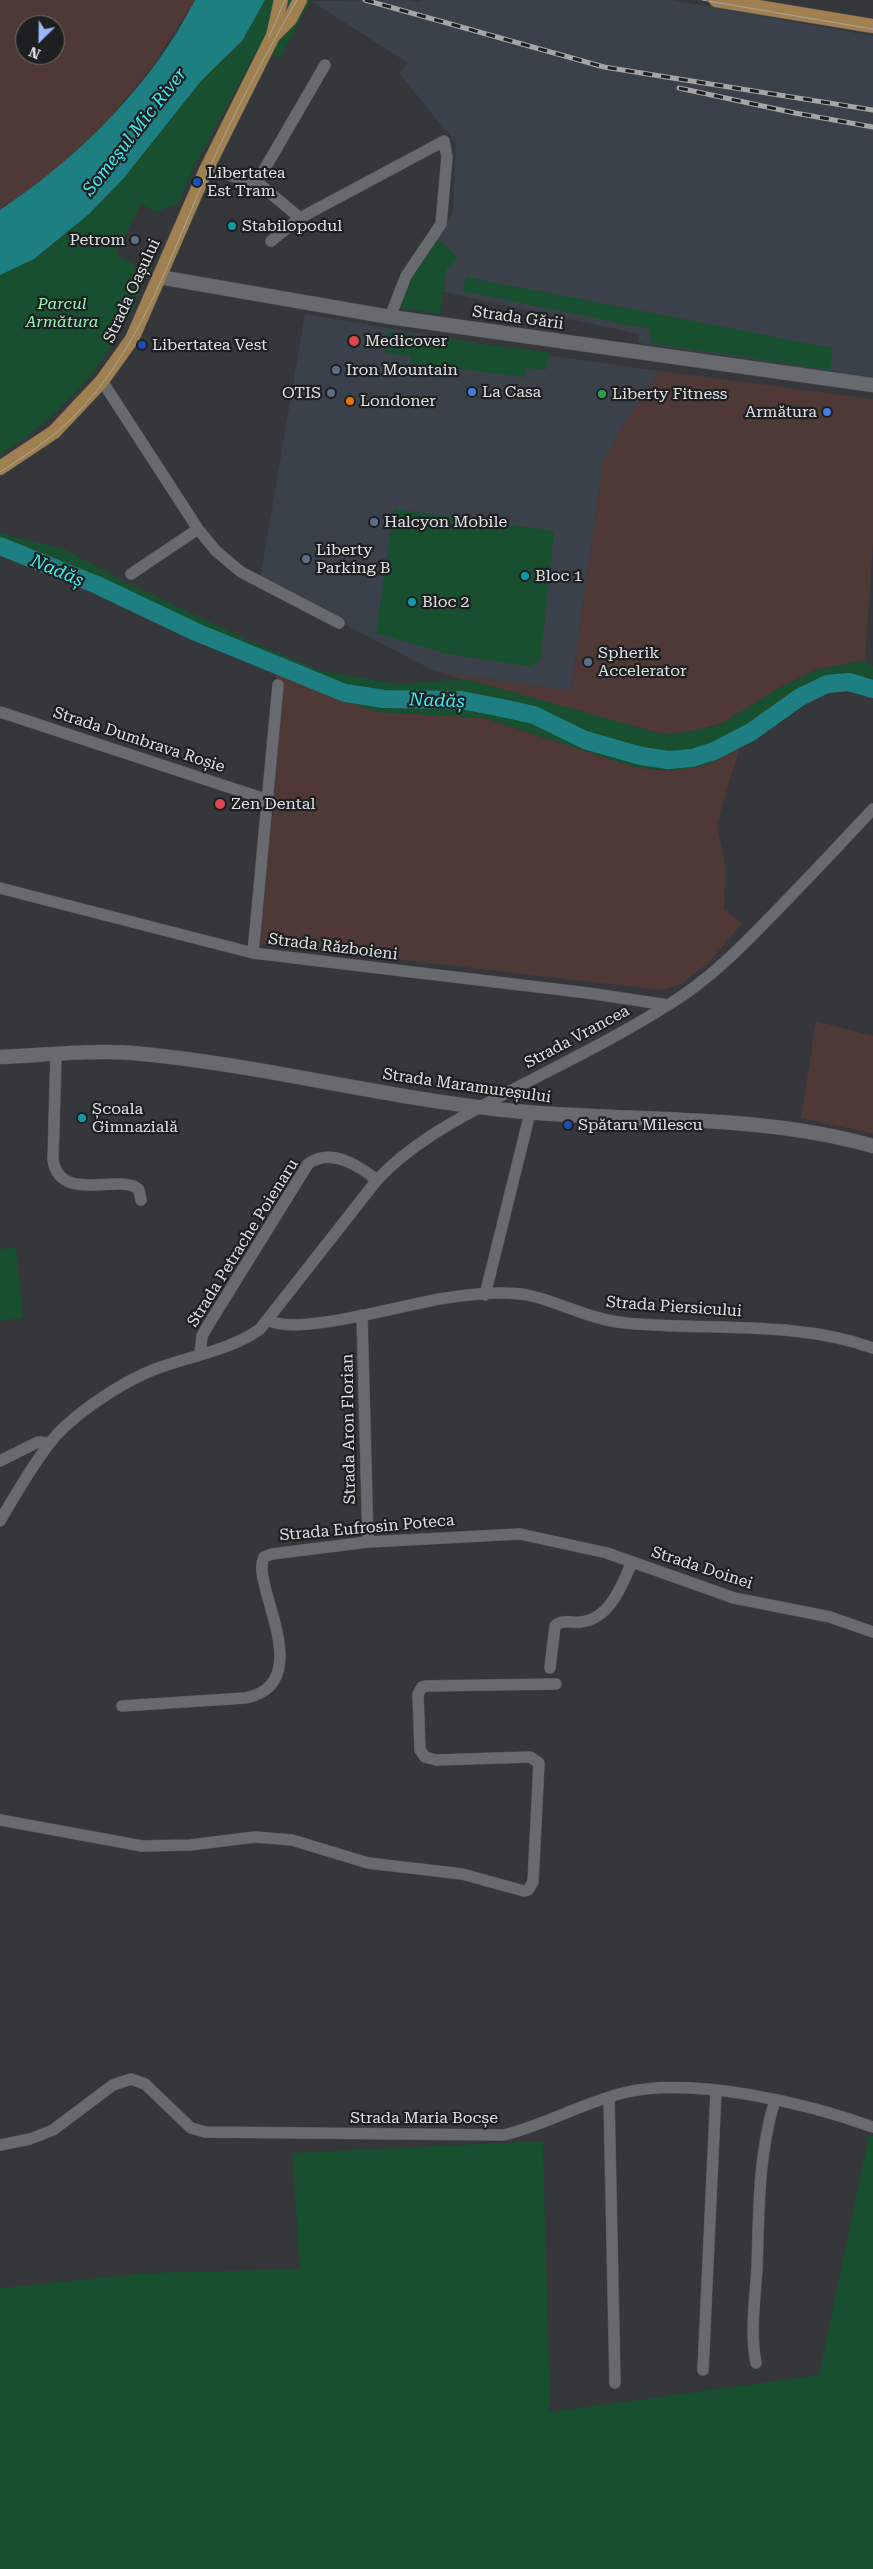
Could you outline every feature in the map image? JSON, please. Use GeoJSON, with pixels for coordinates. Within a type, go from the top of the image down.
{"type":"FeatureCollection","features":[{"type":"Feature","properties":{"kind":"main road","name":"Strada Oașului"},"geometry":{"type":"LineString","coordinates":[[0,468],[54,432],[102,381],[132,339],[161,277],[206,170],[273,36],[281,0]]}},
{"type":"Feature","properties":{"kind":"main road","name":"Strada Oașului"},"geometry":{"type":"LineString","coordinates":[[273,36],[290,19],[300,0]]}},
{"type":"Feature","properties":{"kind":"main road"},"geometry":{"type":"LineString","coordinates":[[716,0],[746,3],[873,26]]}},
{"type":"Feature","properties":{"kind":"main road","name":"Strada Gării"},"geometry":{"type":"LineString","coordinates":[[161,277],[390,317],[873,385]]}},
{"type":"Feature","properties":{"kind":"main road","name":"Strada Maramureșului"},"geometry":{"type":"LineString","coordinates":[[0,1057],[130,1053],[167,1057],[480,1107],[497,1104],[530,1113],[749,1124],[812,1130],[873,1146]]}},
{"type":"Feature","properties":{"kind":"street"},"geometry":{"type":"LineString","coordinates":[[256,182],[325,65]]}},
{"type":"Feature","properties":{"kind":"street"},"geometry":{"type":"LineString","coordinates":[[271,241],[300,218],[444,141],[447,157],[441,224],[406,276],[390,317]]}},
{"type":"Feature","properties":{"kind":"street"},"geometry":{"type":"LineString","coordinates":[[206,170],[256,182],[300,218]]}},
{"type":"Feature","properties":{"kind":"street"},"geometry":{"type":"LineString","coordinates":[[102,381],[198,529],[216,551],[240,572],[340,623]]}},
{"type":"Feature","properties":{"kind":"street"},"geometry":{"type":"LineString","coordinates":[[131,574],[198,529]]}},
{"type":"Feature","properties":{"kind":"street"},"geometry":{"type":"LineString","coordinates":[[253,954],[278,685]]}},
{"type":"Feature","properties":{"kind":"street","name":"Strada Dumbrava Roșie"},"geometry":{"type":"LineString","coordinates":[[0,712],[268,800]]}},
{"type":"Feature","properties":{"kind":"street","name":"Strada Vrancea"},"geometry":{"type":"LineString","coordinates":[[465,1105],[497,1104],[668,1005],[710,976],[745,944],[873,809]]}},
{"type":"Feature","properties":{"kind":"street","name":"Strada Războieni"},"geometry":{"type":"LineString","coordinates":[[0,888],[253,954],[588,993],[668,1005]]}},
{"type":"Feature","properties":{"kind":"street"},"geometry":{"type":"LineString","coordinates":[[56,1055],[53,1160],[57,1172],[68,1181],[86,1186],[132,1186],[139,1190],[141,1200]]}},
{"type":"Feature","properties":{"kind":"street"},"geometry":{"type":"LineString","coordinates":[[0,1521],[50,1443],[99,1400],[131,1380],[252,1336],[268,1320],[378,1180],[410,1149],[480,1107]]}},
{"type":"Feature","properties":{"kind":"street"},"geometry":{"type":"LineString","coordinates":[[485,1295],[530,1113]]}},
{"type":"Feature","properties":{"kind":"street","name":"Strada Petrache Poienaru"},"geometry":{"type":"LineString","coordinates":[[200,1354],[202,1336],[207,1327],[308,1164],[319,1158],[344,1160],[361,1168],[378,1180]]}},
{"type":"Feature","properties":{"kind":"street","name":"Strada Piersicului"},"geometry":{"type":"LineString","coordinates":[[268,1320],[284,1326],[362,1315],[444,1298],[516,1293],[602,1320],[802,1332],[873,1348]]}},
{"type":"Feature","properties":{"kind":"street","name":"Strada Aron Florian"},"geometry":{"type":"LineString","coordinates":[[362,1315],[368,1542]]}},
{"type":"Feature","properties":{"kind":"street"},"geometry":{"type":"LineString","coordinates":[[0,1461],[38,1442],[50,1443]]}},
{"type":"Feature","properties":{"kind":"street","name":"Strada Eufrosin Poteca"},"geometry":{"type":"LineString","coordinates":[[122,1706],[245,1698],[268,1688],[275,1680],[281,1663],[274,1620],[263,1579],[264,1557],[272,1554],[368,1542],[520,1534]]}},
{"type":"Feature","properties":{"kind":"street","name":"Strada Doinei"},"geometry":{"type":"LineString","coordinates":[[520,1534],[607,1553],[734,1598],[830,1617],[873,1632]]}},
{"type":"Feature","properties":{"kind":"street"},"geometry":{"type":"LineString","coordinates":[[550,1668],[555,1626],[563,1621],[589,1620],[604,1610],[619,1593],[632,1562]]}},
{"type":"Feature","properties":{"kind":"street"},"geometry":{"type":"LineString","coordinates":[[0,1820],[142,1846],[190,1845],[255,1837],[292,1840],[368,1863],[462,1874],[524,1891],[528,1890],[533,1882],[539,1763],[530,1757],[436,1760],[425,1757],[420,1750],[418,1694],[422,1687],[427,1686],[556,1684]]}},
{"type":"Feature","properties":{"kind":"street","name":"Strada Maria Bocșe"},"geometry":{"type":"LineString","coordinates":[[0,2145],[30,2139],[54,2130],[113,2085],[132,2079],[145,2084],[191,2128],[205,2132],[504,2135],[537,2126],[628,2092],[657,2089],[716,2091],[775,2100],[873,2127]]}},
{"type":"Feature","properties":{"kind":"street"},"geometry":{"type":"LineString","coordinates":[[703,2370],[716,2091]]}},
{"type":"Feature","properties":{"kind":"street"},"geometry":{"type":"LineString","coordinates":[[609,2098],[615,2383]]}},
{"type":"Feature","properties":{"kind":"street"},"geometry":{"type":"LineString","coordinates":[[756,2364],[754,2330],[759,2191],[763,2152],[775,2100]]}},
{"type":"Feature","properties":{"kind":"shaded area"},"geometry":{"type":"Polygon","coordinates":[[[0,0],[195,0],[152,67],[106,122],[56,169],[0,210],[0,0]]]}},
{"type":"Feature","properties":{"kind":"shaded area"},"geometry":{"type":"Polygon","coordinates":[[[405,0],[418,2],[426,0],[672,0],[873,36],[873,377],[639,343],[639,334],[443,292],[446,270],[437,238],[453,212],[456,143],[399,73],[408,63],[311,1],[405,0]]]}},
{"type":"Feature","properties":{"kind":"shaded area"},"geometry":{"type":"Polygon","coordinates":[[[305,314],[559,357],[660,371],[625,422],[603,462],[571,691],[434,671],[260,580],[305,314]]]}},
{"type":"Feature","properties":{"kind":"shaded area"},"geometry":{"type":"Polygon","coordinates":[[[660,371],[873,399],[873,544],[865,660],[815,670],[777,689],[725,722],[699,730],[678,733],[659,733],[642,730],[434,671],[571,691],[603,462],[625,422],[660,371]]]}},
{"type":"Feature","properties":{"kind":"shaded area"},"geometry":{"type":"Polygon","coordinates":[[[276,672],[379,712],[485,718],[631,766],[655,770],[704,765],[740,746],[717,824],[726,871],[724,909],[742,923],[712,959],[697,972],[680,985],[661,990],[256,943],[274,803],[276,672]]]}},
{"type":"Feature","properties":{"kind":"shaded area"},"geometry":{"type":"Polygon","coordinates":[[[816,1021],[873,1036],[873,1134],[801,1118],[816,1021]]]}},
{"type":"Feature","properties":{"kind":"green space","name":"Parcul Armătura"},"geometry":{"type":"Polygon","coordinates":[[[265,0],[311,0],[280,58],[258,48],[191,173],[179,203],[157,212],[141,204],[116,254],[137,266],[141,280],[137,292],[140,293],[114,342],[99,364],[82,385],[45,422],[0,455],[0,275],[34,259],[89,214],[123,179],[201,81],[242,41],[265,0]]]}},
{"type":"Feature","properties":{"kind":"green space"},"geometry":{"type":"Polygon","coordinates":[[[437,238],[458,258],[446,270],[440,314],[400,308],[411,280],[437,238]]]}},
{"type":"Feature","properties":{"kind":"green space"},"geometry":{"type":"Polygon","coordinates":[[[466,277],[832,348],[831,370],[651,343],[649,329],[463,291],[466,277]]]}},
{"type":"Feature","properties":{"kind":"green space"},"geometry":{"type":"Polygon","coordinates":[[[387,332],[549,352],[546,370],[526,368],[525,377],[410,363],[411,356],[385,353],[387,332]]]}},
{"type":"Feature","properties":{"kind":"green space"},"geometry":{"type":"Polygon","coordinates":[[[394,509],[554,531],[541,657],[537,663],[528,666],[448,654],[376,633],[394,509]]]}},
{"type":"Feature","properties":{"kind":"green space"},"geometry":{"type":"Polygon","coordinates":[[[0,533],[64,549],[122,580],[263,647],[322,671],[398,684],[466,679],[659,733],[678,733],[713,727],[725,722],[777,689],[815,670],[865,660],[873,667],[873,698],[849,692],[826,694],[805,702],[724,756],[703,765],[667,770],[631,766],[485,718],[379,712],[357,705],[150,617],[18,556],[0,552],[0,533]]]}},
{"type":"Feature","properties":{"kind":"green space"},"geometry":{"type":"Polygon","coordinates":[[[16,1248],[23,1318],[0,1321],[0,1249],[16,1248]]]}},
{"type":"Feature","properties":{"kind":"green space"},"geometry":{"type":"Polygon","coordinates":[[[869,2135],[873,2136],[873,2569],[0,2569],[0,2288],[149,2273],[300,2269],[292,2153],[543,2141],[550,2412],[819,2375],[869,2135]]]}},
{"type":"Feature","properties":{"kind":"water","name":"Someşul Mic River"},"geometry":{"type":"Polygon","coordinates":[[[195,0],[265,0],[242,41],[201,81],[123,179],[89,214],[34,259],[0,275],[0,210],[58,167],[111,117],[158,61],[178,31],[195,0]]]}},
{"type":"Feature","properties":{"kind":"waterway","name":"Nadăș"},"geometry":{"type":"LineString","coordinates":[[0,546],[97,585],[196,632],[345,693],[384,699],[461,700],[502,708],[534,715],[585,740],[641,756],[668,760],[692,758],[714,751],[751,732],[800,697],[827,684],[849,682],[873,689]]}},
{"type":"Feature","properties":{"kind":"tram line"},"geometry":{"type":"LineString","coordinates":[[269,37],[285,0]]}},
{"type":"Feature","properties":{"kind":"tram line"},"geometry":{"type":"LineString","coordinates":[[0,472],[43,443],[67,423],[92,396],[114,367],[133,337],[165,271],[218,149],[239,106],[297,0]]}},
{"type":"Feature","properties":{"kind":"tram line"},"geometry":{"type":"LineString","coordinates":[[702,0],[873,29]]}},
{"type":"Feature","properties":{"kind":"railway"},"geometry":{"type":"LineString","coordinates":[[365,0],[604,67],[873,110]]}},
{"type":"Feature","properties":{"kind":"railway"},"geometry":{"type":"LineString","coordinates":[[679,88],[795,113],[873,127]]}},
{"type":"Feature","properties":{"kind":"place","name":"Libertatea Est Tram"},"geometry":{"type":"Point","coordinates":[197,182]}},
{"type":"Feature","properties":{"kind":"place","name":"Stabilopodul"},"geometry":{"type":"Point","coordinates":[232,226]}},
{"type":"Feature","properties":{"kind":"place","name":"Petrom"},"geometry":{"type":"Point","coordinates":[135,240]}},
{"type":"Feature","properties":{"kind":"place","name":"Medicover"},"geometry":{"type":"Point","coordinates":[354,341]}},
{"type":"Feature","properties":{"kind":"place","name":"Libertatea Vest"},"geometry":{"type":"Point","coordinates":[142,345]}},
{"type":"Feature","properties":{"kind":"place","name":"Iron Mountain"},"geometry":{"type":"Point","coordinates":[336,370]}},
{"type":"Feature","properties":{"kind":"place","name":"La Casa"},"geometry":{"type":"Point","coordinates":[472,392]}},
{"type":"Feature","properties":{"kind":"place","name":"OTIS"},"geometry":{"type":"Point","coordinates":[331,393]}},
{"type":"Feature","properties":{"kind":"place","name":"Liberty Fitness"},"geometry":{"type":"Point","coordinates":[602,394]}},
{"type":"Feature","properties":{"kind":"place","name":"Londoner"},"geometry":{"type":"Point","coordinates":[350,401]}},
{"type":"Feature","properties":{"kind":"place","name":"Armătura"},"geometry":{"type":"Point","coordinates":[827,412]}},
{"type":"Feature","properties":{"kind":"place","name":"Halcyon Mobile"},"geometry":{"type":"Point","coordinates":[374,522]}},
{"type":"Feature","properties":{"kind":"place","name":"Liberty Parking B"},"geometry":{"type":"Point","coordinates":[306,559]}},
{"type":"Feature","properties":{"kind":"place","name":"Bloc 1"},"geometry":{"type":"Point","coordinates":[525,576]}},
{"type":"Feature","properties":{"kind":"place","name":"Bloc 2"},"geometry":{"type":"Point","coordinates":[412,602]}},
{"type":"Feature","properties":{"kind":"place","name":"Spherik Accelerator"},"geometry":{"type":"Point","coordinates":[588,662]}},
{"type":"Feature","properties":{"kind":"place","name":"Zen Dental"},"geometry":{"type":"Point","coordinates":[220,804]}},
{"type":"Feature","properties":{"kind":"place","name":"Școala Gimnazială"},"geometry":{"type":"Point","coordinates":[82,1118]}},
{"type":"Feature","properties":{"kind":"place","name":"Spătaru Milescu"},"geometry":{"type":"Point","coordinates":[568,1125]}}]}
